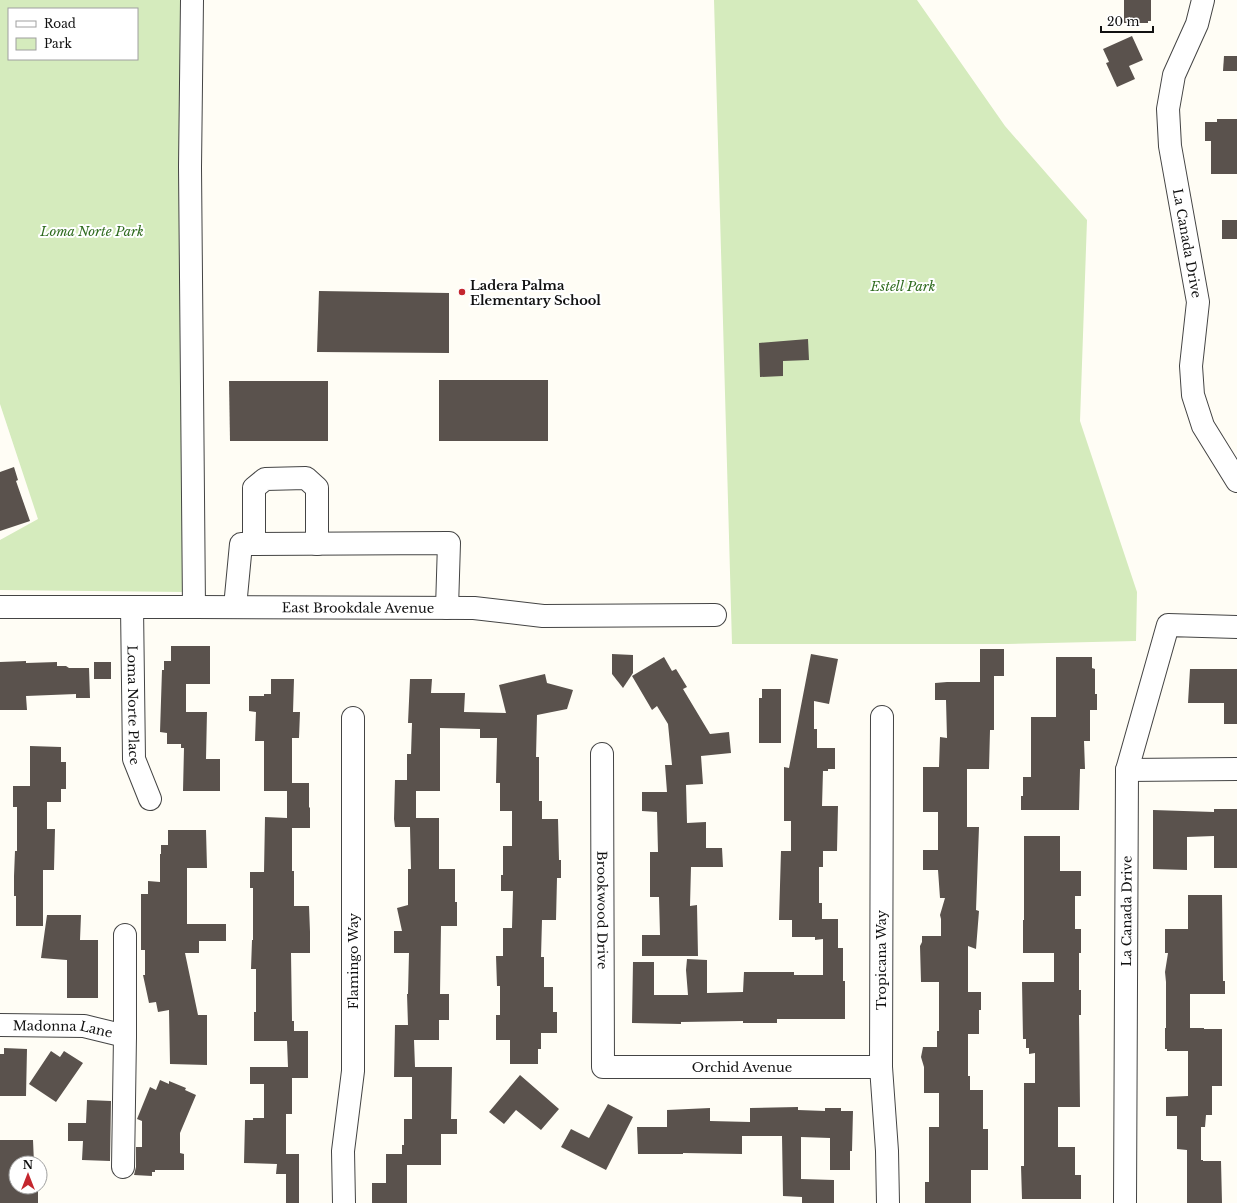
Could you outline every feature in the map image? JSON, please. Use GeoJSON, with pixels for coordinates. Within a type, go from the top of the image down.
{"type":"FeatureCollection","features":[{"type":"Feature","properties":{"kind":"street"},"geometry":{"type":"LineString","coordinates":[[192,0],[190,174],[194,607]]}},
{"type":"Feature","properties":{"kind":"street","name":"La Canada Drive"},"geometry":{"type":"LineString","coordinates":[[1203,0],[1197,24],[1174,75],[1168,109],[1170,146],[1198,302],[1191,366],[1193,396],[1203,426],[1237,481]]}},
{"type":"Feature","properties":{"kind":"street"},"geometry":{"type":"LineString","coordinates":[[254,544],[254,488],[265,479],[306,478],[317,488],[317,544]]}},
{"type":"Feature","properties":{"kind":"street"},"geometry":{"type":"LineString","coordinates":[[235,607],[241,544],[449,543],[447,608]]}},
{"type":"Feature","properties":{"kind":"street","name":"East Brookdale Avenue"},"geometry":{"type":"LineString","coordinates":[[0,607],[474,608],[543,616],[715,615]]}},
{"type":"Feature","properties":{"kind":"street","name":"Loma Norte Place"},"geometry":{"type":"LineString","coordinates":[[132,607],[134,759],[150,799]]}},
{"type":"Feature","properties":{"kind":"street","name":"La Canada Drive"},"geometry":{"type":"LineString","coordinates":[[1125,1203],[1127,770],[1168,625],[1237,627]]}},
{"type":"Feature","properties":{"kind":"street","name":"Tropicana Way"},"geometry":{"type":"LineString","coordinates":[[882,717],[881,1067],[887,1151],[888,1203]]}},
{"type":"Feature","properties":{"kind":"street","name":"Flamingo Way"},"geometry":{"type":"LineString","coordinates":[[344,1203],[343,1151],[353,1071],[353,718]]}},
{"type":"Feature","properties":{"kind":"street","name":"Brookwood Drive"},"geometry":{"type":"LineString","coordinates":[[602,754],[603,1067]]}},
{"type":"Feature","properties":{"kind":"street"},"geometry":{"type":"LineString","coordinates":[[1127,770],[1237,768]]}},
{"type":"Feature","properties":{"kind":"street"},"geometry":{"type":"LineString","coordinates":[[123,1167],[125,935]]}},
{"type":"Feature","properties":{"kind":"street","name":"Madonna Lane"},"geometry":{"type":"LineString","coordinates":[[0,1025],[84,1026],[125,1036]]}},
{"type":"Feature","properties":{"kind":"street","name":"Orchid Avenue"},"geometry":{"type":"LineString","coordinates":[[603,1067],[881,1067]]}},
{"type":"Feature","properties":{"kind":"green space","name":"Loma Norte Park"},"geometry":{"type":"Polygon","coordinates":[[[0,0],[184,0],[185,592],[0,590],[0,540],[38,519],[0,404],[0,0]]]}},
{"type":"Feature","properties":{"kind":"green space","name":"Estell Park"},"geometry":{"type":"Polygon","coordinates":[[[714,0],[917,0],[1005,126],[1087,220],[1080,421],[1137,592],[1136,641],[1007,644],[732,644],[714,0]]]}},
{"type":"Feature","properties":{"kind":"building"},"geometry":{"type":"Polygon","coordinates":[[[1124,0],[1151,0],[1151,21],[1148,21],[1148,23],[1124,23],[1124,0]]]}},
{"type":"Feature","properties":{"kind":"building"},"geometry":{"type":"Polygon","coordinates":[[[1132,36],[1143,60],[1129,66],[1135,79],[1117,87],[1106,63],[1109,62],[1103,49],[1132,36]]]}},
{"type":"Feature","properties":{"kind":"building"},"geometry":{"type":"Polygon","coordinates":[[[1224,56],[1237,56],[1237,71],[1223,71],[1224,56]]]}},
{"type":"Feature","properties":{"kind":"building"},"geometry":{"type":"Polygon","coordinates":[[[1217,119],[1237,119],[1237,174],[1211,174],[1211,141],[1205,141],[1205,122],[1217,122],[1217,119]]]}},
{"type":"Feature","properties":{"kind":"building"},"geometry":{"type":"Polygon","coordinates":[[[1222,220],[1237,220],[1237,239],[1222,239],[1222,220]]]}},
{"type":"Feature","properties":{"kind":"building"},"geometry":{"type":"Polygon","coordinates":[[[319,291],[449,293],[449,353],[317,352],[319,291]]]}},
{"type":"Feature","properties":{"kind":"building"},"geometry":{"type":"Polygon","coordinates":[[[808,339],[809,360],[783,361],[783,376],[760,377],[759,343],[808,339]]]}},
{"type":"Feature","properties":{"kind":"building"},"geometry":{"type":"Polygon","coordinates":[[[439,380],[548,380],[548,441],[439,441],[439,380]]]}},
{"type":"Feature","properties":{"kind":"building"},"geometry":{"type":"Polygon","coordinates":[[[229,381],[328,381],[328,441],[230,441],[229,381]]]}},
{"type":"Feature","properties":{"kind":"building"},"geometry":{"type":"Polygon","coordinates":[[[14,467],[18,480],[16,481],[30,521],[0,531],[0,472],[14,467]]]}},
{"type":"Feature","properties":{"kind":"building"},"geometry":{"type":"Polygon","coordinates":[[[171,646],[210,646],[210,684],[186,684],[186,712],[207,712],[206,759],[220,759],[220,791],[183,791],[184,748],[181,748],[181,744],[167,744],[167,733],[160,732],[162,670],[164,670],[164,661],[171,661],[171,646]]]}},
{"type":"Feature","properties":{"kind":"building"},"geometry":{"type":"Polygon","coordinates":[[[980,649],[1004,649],[1004,676],[994,676],[994,730],[990,730],[989,769],[967,769],[967,827],[979,827],[976,910],[979,911],[976,949],[968,946],[968,992],[981,992],[979,1034],[968,1034],[968,1076],[970,1076],[970,1090],[983,1090],[983,1129],[988,1129],[988,1170],[971,1170],[971,1203],[925,1203],[925,1182],[929,1182],[929,1127],[939,1127],[939,1093],[924,1093],[924,1067],[921,1057],[923,1047],[937,1047],[937,1031],[939,1031],[939,982],[921,982],[920,946],[922,936],[941,936],[940,915],[945,898],[940,898],[938,870],[923,870],[923,850],[938,850],[938,812],[923,812],[923,767],[939,767],[940,737],[947,738],[946,700],[935,700],[935,683],[980,682],[980,649]]]}},
{"type":"Feature","properties":{"kind":"building"},"geometry":{"type":"Polygon","coordinates":[[[612,654],[633,655],[633,673],[623,688],[612,674],[612,654]]]}},
{"type":"Feature","properties":{"kind":"building"},"geometry":{"type":"Polygon","coordinates":[[[811,654],[838,659],[829,704],[814,701],[814,729],[817,729],[817,748],[835,748],[835,769],[823,771],[822,806],[838,806],[837,851],[823,851],[823,867],[819,867],[819,903],[822,903],[822,919],[838,919],[838,948],[843,948],[845,1019],[777,1019],[777,1023],[743,1023],[743,1021],[681,1022],[681,1024],[632,1023],[633,962],[654,962],[654,995],[688,995],[686,970],[687,959],[707,960],[707,993],[743,992],[744,972],[794,972],[794,975],[823,975],[823,939],[815,940],[815,937],[792,937],[792,920],[779,920],[781,851],[791,851],[791,821],[784,821],[784,767],[789,768],[811,654]]]}},
{"type":"Feature","properties":{"kind":"building"},"geometry":{"type":"Polygon","coordinates":[[[664,657],[672,671],[676,669],[687,687],[683,689],[710,734],[729,732],[731,753],[701,756],[703,784],[686,785],[687,823],[706,822],[706,848],[722,848],[723,867],[691,867],[690,906],[697,905],[698,956],[642,956],[642,935],[660,935],[659,897],[650,897],[650,852],[658,852],[657,812],[642,811],[642,792],[667,792],[665,765],[672,765],[668,724],[657,706],[652,710],[632,676],[664,657]]]}},
{"type":"Feature","properties":{"kind":"building"},"geometry":{"type":"Polygon","coordinates":[[[1056,657],[1092,657],[1092,668],[1095,669],[1095,694],[1097,694],[1097,710],[1090,710],[1090,741],[1084,741],[1085,769],[1080,769],[1079,810],[1021,810],[1023,777],[1031,777],[1031,717],[1056,717],[1056,657]]]}},
{"type":"Feature","properties":{"kind":"building"},"geometry":{"type":"Polygon","coordinates":[[[26,661],[26,663],[57,662],[57,666],[66,666],[69,668],[89,668],[90,698],[76,698],[76,694],[26,696],[27,710],[0,710],[0,662],[26,661]]]}},
{"type":"Feature","properties":{"kind":"building"},"geometry":{"type":"Polygon","coordinates":[[[94,662],[111,662],[111,679],[94,679],[94,662]]]}},
{"type":"Feature","properties":{"kind":"building"},"geometry":{"type":"Polygon","coordinates":[[[1190,669],[1237,669],[1237,724],[1224,724],[1224,703],[1188,703],[1190,669]]]}},
{"type":"Feature","properties":{"kind":"building"},"geometry":{"type":"Polygon","coordinates":[[[545,674],[547,683],[573,690],[567,709],[537,715],[536,757],[539,757],[539,801],[542,801],[542,819],[558,819],[559,860],[561,860],[561,878],[557,878],[556,920],[542,920],[541,957],[544,957],[544,987],[553,987],[553,1012],[557,1012],[557,1033],[541,1033],[541,1049],[538,1049],[538,1064],[510,1064],[510,1040],[496,1040],[496,1015],[500,1015],[500,986],[497,986],[496,956],[503,956],[503,928],[512,928],[513,891],[501,891],[501,875],[503,875],[503,846],[512,846],[512,811],[500,811],[500,783],[496,783],[497,738],[480,738],[480,729],[440,728],[440,791],[416,791],[416,818],[439,818],[439,869],[455,869],[457,926],[441,926],[440,994],[449,994],[449,1020],[439,1020],[439,1040],[414,1040],[415,1067],[452,1067],[451,1119],[457,1119],[457,1134],[441,1134],[441,1165],[407,1165],[407,1203],[372,1203],[372,1183],[386,1183],[386,1154],[402,1154],[402,1145],[404,1145],[404,1119],[412,1119],[412,1077],[394,1077],[395,1025],[408,1025],[407,994],[409,953],[394,953],[394,931],[402,931],[397,908],[408,905],[408,869],[411,869],[410,827],[395,827],[394,819],[395,780],[407,780],[407,754],[411,754],[412,723],[408,723],[410,679],[432,679],[431,693],[465,693],[464,712],[506,713],[499,685],[545,674]]]}},
{"type":"Feature","properties":{"kind":"building"},"geometry":{"type":"Polygon","coordinates":[[[271,679],[294,679],[293,712],[300,712],[299,738],[292,738],[292,783],[309,783],[310,828],[292,828],[294,906],[309,906],[310,932],[310,953],[291,953],[292,1021],[294,1021],[294,1031],[308,1031],[308,1078],[292,1078],[292,1114],[286,1114],[286,1154],[299,1154],[299,1203],[286,1203],[286,1174],[276,1174],[277,1164],[244,1163],[245,1120],[264,1118],[264,1084],[250,1084],[250,1067],[288,1067],[287,1041],[254,1041],[256,969],[251,969],[253,940],[253,888],[250,888],[250,872],[264,872],[265,817],[287,818],[287,791],[264,791],[264,741],[255,741],[256,712],[249,711],[249,696],[264,696],[264,694],[271,694],[271,679]]]}},
{"type":"Feature","properties":{"kind":"building"},"geometry":{"type":"Polygon","coordinates":[[[762,689],[781,689],[781,743],[759,743],[759,698],[762,698],[762,689]]]}},
{"type":"Feature","properties":{"kind":"building"},"geometry":{"type":"Polygon","coordinates":[[[30,746],[61,747],[61,762],[66,762],[66,789],[61,789],[61,802],[47,802],[47,829],[55,829],[54,870],[43,870],[43,926],[16,926],[14,876],[15,851],[17,851],[17,807],[13,807],[13,786],[30,786],[30,746]]]}},
{"type":"Feature","properties":{"kind":"building"},"geometry":{"type":"Polygon","coordinates":[[[1214,809],[1237,809],[1237,868],[1214,868],[1214,836],[1187,837],[1187,870],[1153,869],[1153,810],[1214,812],[1214,809]]]}},
{"type":"Feature","properties":{"kind":"building"},"geometry":{"type":"Polygon","coordinates":[[[168,830],[206,830],[207,868],[187,868],[187,924],[226,924],[226,941],[199,941],[199,953],[185,953],[198,1015],[207,1015],[207,1065],[170,1064],[169,1010],[158,1012],[156,1002],[149,1003],[143,975],[145,975],[145,950],[141,950],[141,894],[148,894],[148,881],[160,882],[161,845],[168,845],[168,830]]]}},
{"type":"Feature","properties":{"kind":"building"},"geometry":{"type":"Polygon","coordinates":[[[1024,836],[1060,836],[1060,871],[1081,871],[1081,896],[1075,896],[1075,929],[1081,929],[1081,953],[1079,953],[1079,990],[1081,990],[1081,1015],[1079,1015],[1080,1107],[1058,1107],[1058,1147],[1075,1147],[1075,1175],[1081,1175],[1081,1199],[1022,1199],[1021,1166],[1024,1166],[1024,1083],[1035,1083],[1035,1053],[1029,1054],[1029,1048],[1026,1048],[1026,1039],[1023,1039],[1022,982],[1054,982],[1054,953],[1023,953],[1024,836]]]}},
{"type":"Feature","properties":{"kind":"building"},"geometry":{"type":"Polygon","coordinates":[[[1188,895],[1222,895],[1223,981],[1225,981],[1225,994],[1190,994],[1190,1028],[1222,1029],[1222,1086],[1212,1086],[1212,1115],[1206,1115],[1205,1127],[1201,1127],[1201,1160],[1221,1161],[1222,1203],[1187,1203],[1187,1150],[1177,1149],[1177,1116],[1166,1116],[1166,1097],[1188,1096],[1188,1051],[1167,1051],[1167,1049],[1165,1049],[1165,972],[1168,953],[1165,953],[1165,929],[1188,929],[1188,895]]]}},
{"type":"Feature","properties":{"kind":"building"},"geometry":{"type":"Polygon","coordinates":[[[47,915],[81,915],[80,940],[98,940],[98,998],[67,998],[67,960],[41,958],[47,915]]]}},
{"type":"Feature","properties":{"kind":"building"},"geometry":{"type":"Polygon","coordinates":[[[4,1048],[27,1049],[26,1096],[0,1096],[0,1054],[4,1054],[4,1048]]]}},
{"type":"Feature","properties":{"kind":"building"},"geometry":{"type":"Polygon","coordinates":[[[51,1051],[60,1057],[64,1051],[83,1063],[56,1102],[29,1084],[51,1051]]]}},
{"type":"Feature","properties":{"kind":"building"},"geometry":{"type":"Polygon","coordinates":[[[520,1075],[559,1109],[541,1130],[516,1110],[504,1124],[489,1112],[520,1075]]]}},
{"type":"Feature","properties":{"kind":"building"},"geometry":{"type":"Polygon","coordinates":[[[160,1080],[169,1084],[169,1081],[186,1088],[185,1090],[196,1095],[180,1133],[180,1153],[184,1154],[184,1170],[155,1170],[155,1172],[152,1172],[152,1176],[134,1175],[136,1167],[136,1147],[142,1147],[142,1121],[137,1119],[150,1087],[156,1090],[160,1080]]]}},
{"type":"Feature","properties":{"kind":"building"},"geometry":{"type":"Polygon","coordinates":[[[87,1100],[111,1101],[110,1161],[82,1160],[83,1141],[68,1141],[68,1123],[86,1123],[87,1100]]]}},
{"type":"Feature","properties":{"kind":"building"},"geometry":{"type":"Polygon","coordinates":[[[608,1104],[633,1117],[606,1170],[561,1147],[571,1129],[589,1138],[608,1104]]]}},
{"type":"Feature","properties":{"kind":"building"},"geometry":{"type":"Polygon","coordinates":[[[798,1107],[798,1110],[825,1111],[825,1108],[841,1108],[841,1111],[853,1111],[850,1170],[830,1170],[830,1138],[801,1137],[801,1179],[834,1180],[834,1203],[802,1203],[802,1197],[783,1196],[782,1136],[742,1136],[742,1154],[638,1154],[637,1127],[667,1127],[667,1110],[710,1108],[710,1121],[750,1122],[750,1108],[798,1107]]]}},
{"type":"Feature","properties":{"kind":"building"},"geometry":{"type":"Polygon","coordinates":[[[0,1140],[33,1140],[34,1155],[8,1155],[8,1195],[38,1195],[38,1203],[0,1203],[0,1140]]]}},
{"type":"Feature","properties":{"kind":"place","name":"Ladera Palma Elementary School"},"geometry":{"type":"Point","coordinates":[462,292]}}]}
